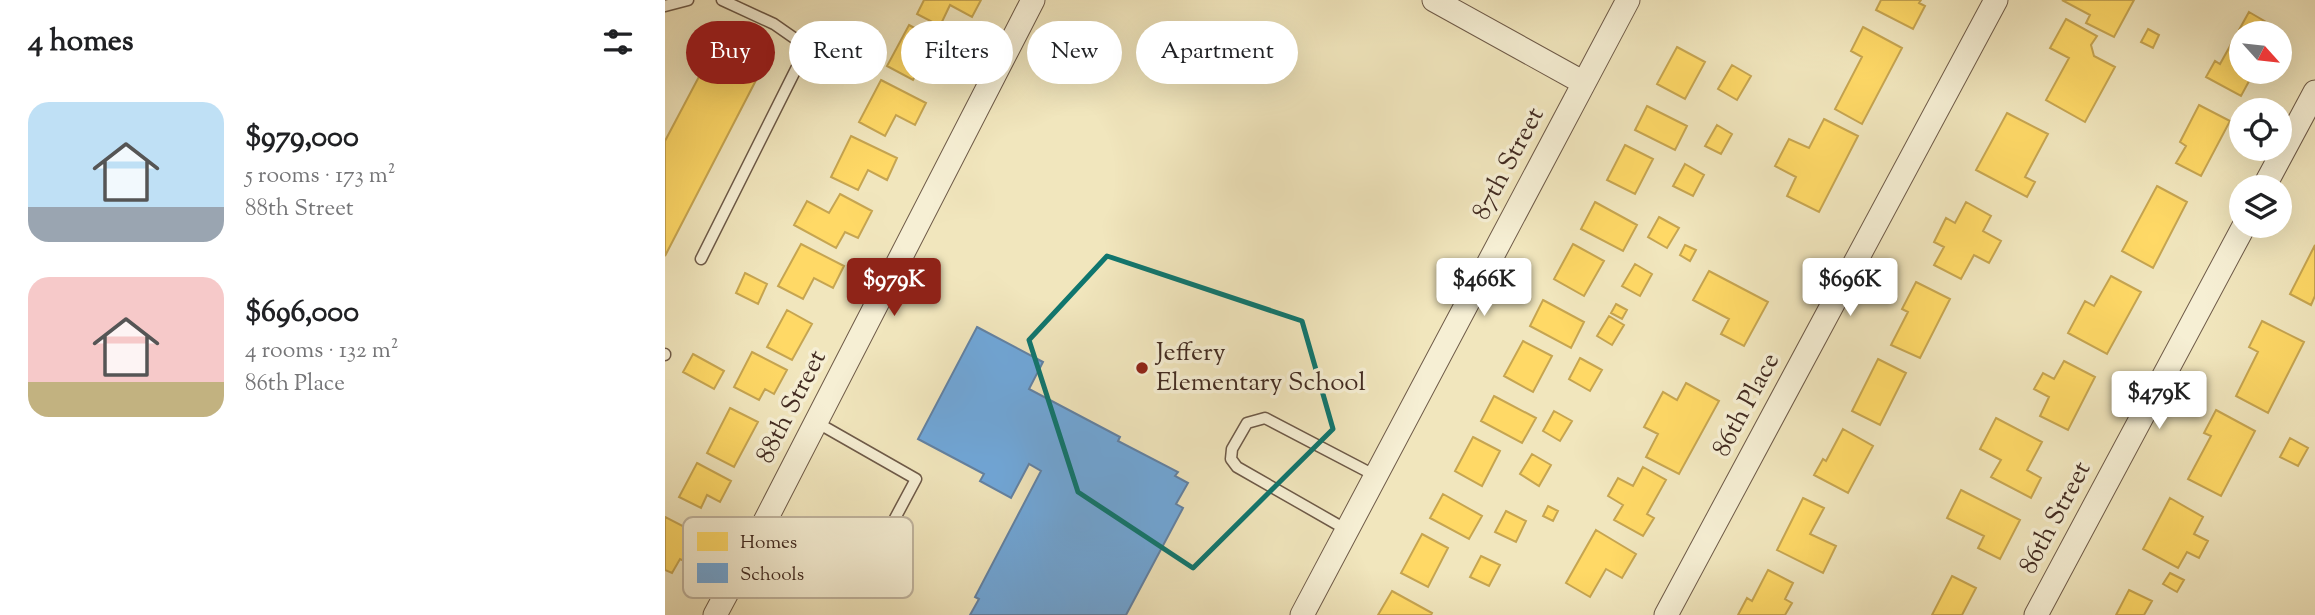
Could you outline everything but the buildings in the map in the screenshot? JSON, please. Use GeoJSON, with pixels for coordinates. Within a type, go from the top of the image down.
{"type":"FeatureCollection","features":[{"type":"Feature","properties":{"kind":"street","name":"88th Street"},"geometry":{"type":"LineString","coordinates":[[767,517],[1033,0]]}},
{"type":"Feature","properties":{"kind":"street"},"geometry":{"type":"LineString","coordinates":[[1434,0],[1584,83]]}},
{"type":"Feature","properties":{"kind":"street","name":"87th Street"},"geometry":{"type":"LineString","coordinates":[[1302,615],[1628,0]]}},
{"type":"Feature","properties":{"kind":"street","name":"86th Place"},"geometry":{"type":"LineString","coordinates":[[1666,615],[1996,0]]}},
{"type":"Feature","properties":{"kind":"street"},"geometry":{"type":"LineString","coordinates":[[2270,175],[2315,92]]}},
{"type":"Feature","properties":{"kind":"street","name":"86th Street"},"geometry":{"type":"LineString","coordinates":[[2036,615],[2238,238]]}},
{"type":"Feature","properties":{"kind":"street","name":"88th Street"},"geometry":{"type":"LineString","coordinates":[[715,615],[724,598]]}},
{"type":"Feature","properties":{"kind":"lane"},"geometry":{"type":"LineString","coordinates":[[665,6],[688,0]]}},
{"type":"Feature","properties":{"kind":"lane"},"geometry":{"type":"LineString","coordinates":[[701,259],[807,47],[774,24],[722,0]]}},
{"type":"Feature","properties":{"kind":"lane"},"geometry":{"type":"LineString","coordinates":[[1347,530],[1237,467],[1231,460],[1232,449],[1247,423],[1265,418],[1376,476]]}},
{"type":"Feature","properties":{"kind":"lane"},"geometry":{"type":"LineString","coordinates":[[816,422],[916,479],[896,517]]}},
{"type":"Feature","properties":{"kind":"highlighted area"},"geometry":{"type":"Polygon","coordinates":[[[1107,256],[1302,321],[1333,429],[1193,568],[1078,492],[1029,340],[1107,256]]]}},
{"type":"Feature","properties":{"kind":"place","name":"Jeffery Elementary School"},"geometry":{"type":"Point","coordinates":[1142,368]}}]}
